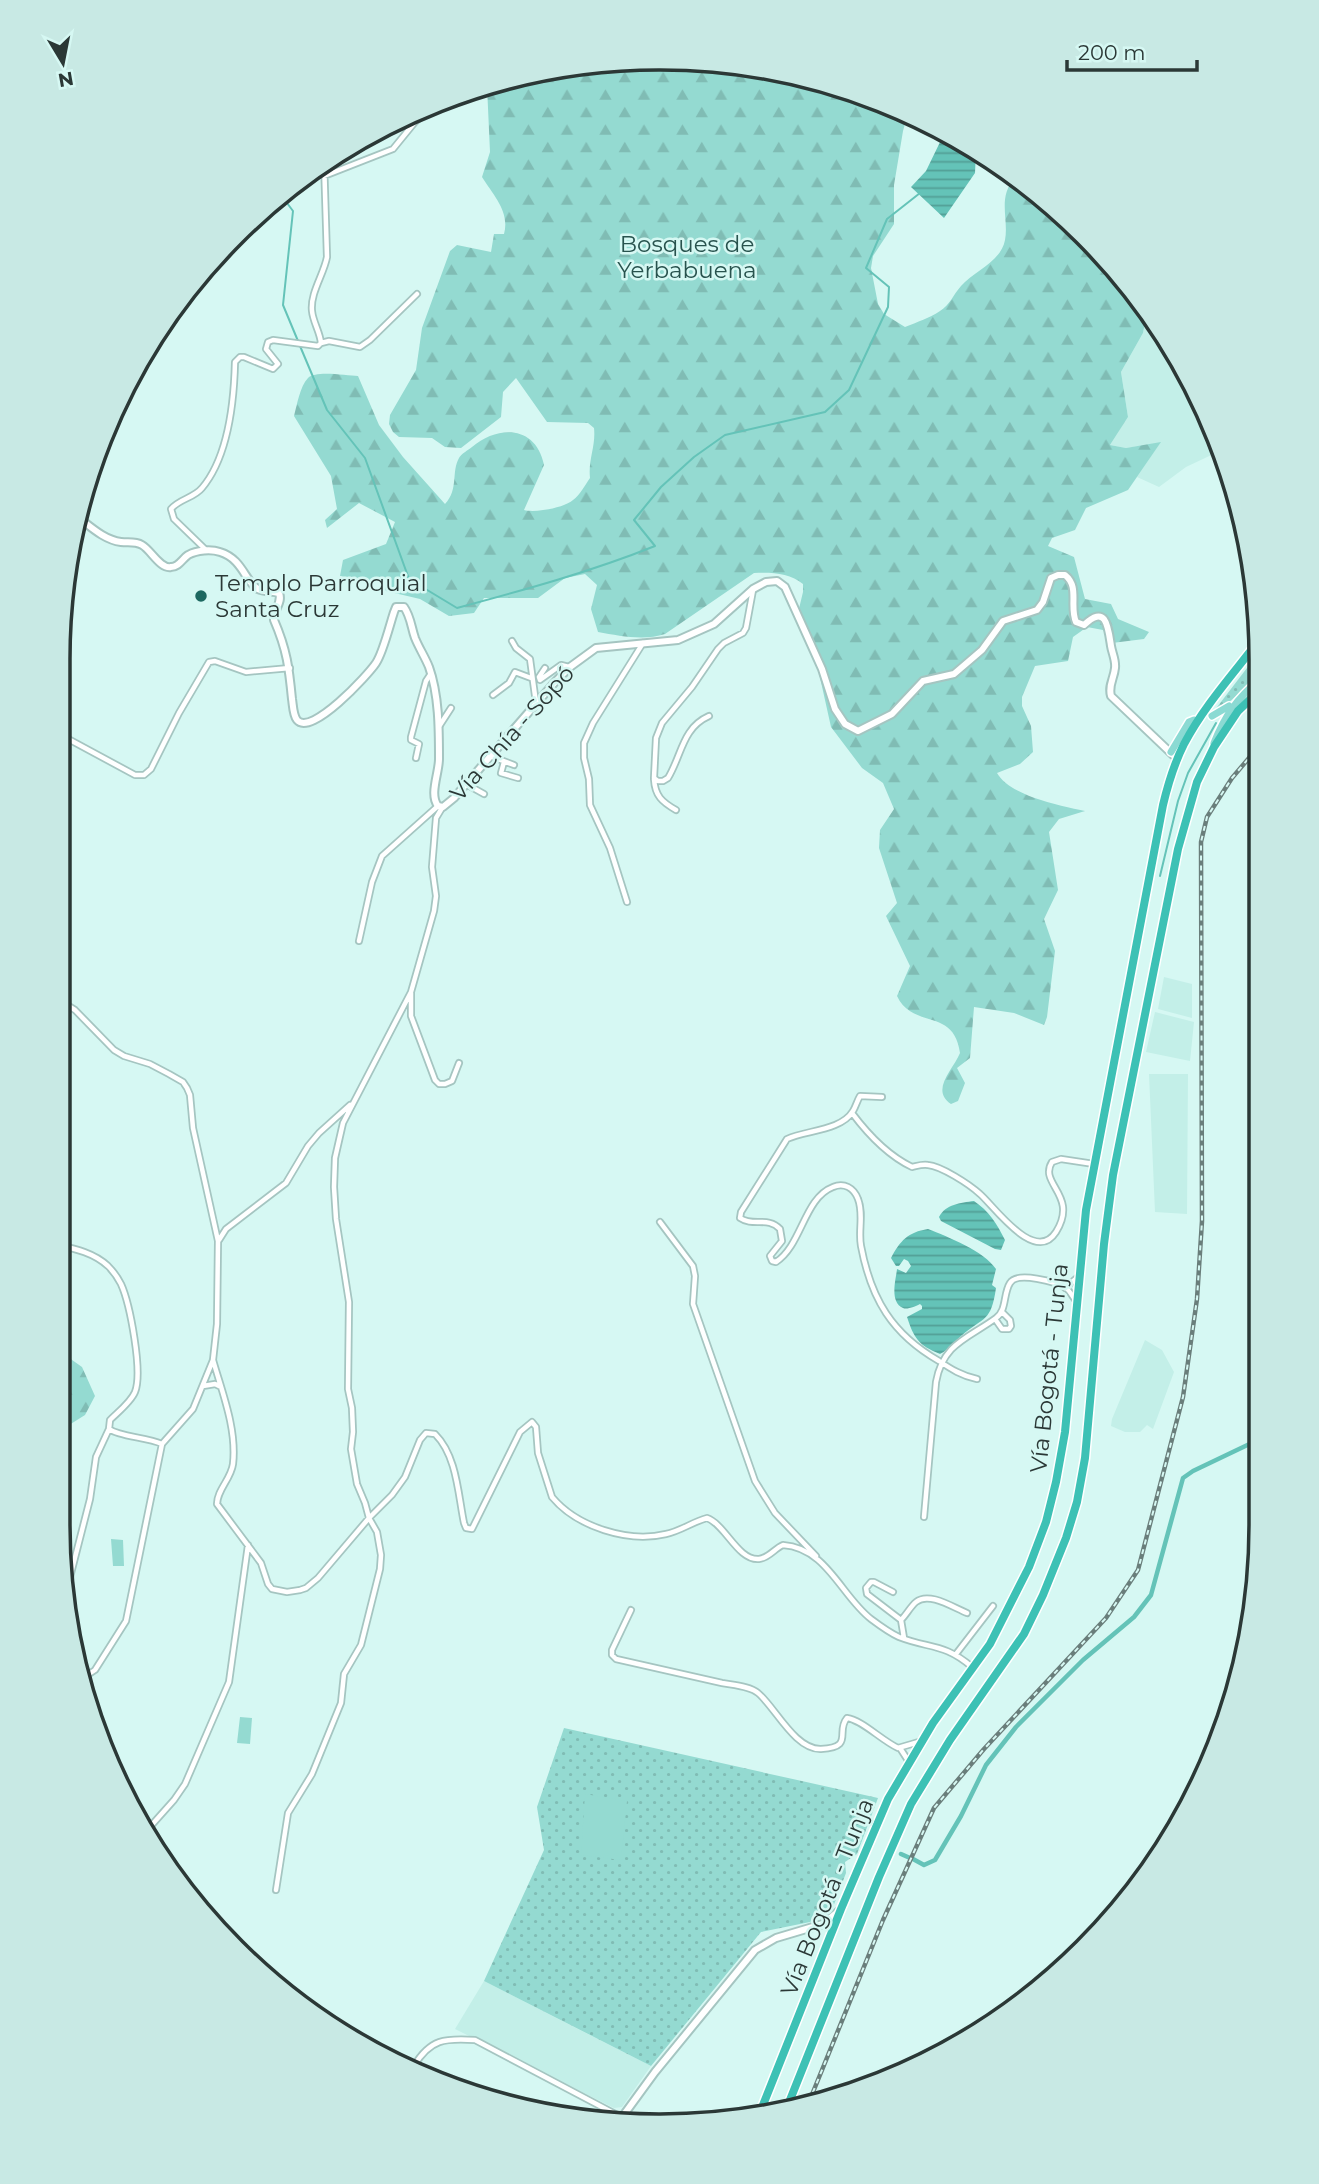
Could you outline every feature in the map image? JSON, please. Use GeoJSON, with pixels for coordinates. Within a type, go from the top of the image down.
{"type":"FeatureCollection","features":[{"type":"Feature","properties":{"kind":"highway","name":"Vía Bogotá - Tunja"},"geometry":{"type":"LineString","coordinates":[[763,2105],[878,1821],[922,1741],[995,1636],[1029,1567],[1049,1513],[1065,1432],[1086,1210],[1174,755],[1249,653]]}},
{"type":"Feature","properties":{"kind":"highway","name":"Vía Bogotá - Tunja"},"geometry":{"type":"LineString","coordinates":[[790,2099],[911,1804],[950,1740],[1024,1634],[1066,1538],[1077,1502],[1085,1458],[1104,1244],[1113,1175],[1178,849],[1193,793],[1207,760],[1229,722],[1249,701]]}},
{"type":"Feature","properties":{"kind":"main road"},"geometry":{"type":"LineString","coordinates":[[1212,716],[1224,710],[1249,689]]}},
{"type":"Feature","properties":{"kind":"main road"},"geometry":{"type":"LineString","coordinates":[[1207,760],[1228,712],[1244,694]]}},
{"type":"Feature","properties":{"kind":"main road"},"geometry":{"type":"LineString","coordinates":[[1174,755],[1189,722],[1194,720]]}},
{"type":"Feature","properties":{"kind":"street"},"geometry":{"type":"LineString","coordinates":[[321,343],[312,311],[313,298],[327,257],[324,176],[393,149],[413,125]]}},
{"type":"Feature","properties":{"kind":"street"},"geometry":{"type":"LineString","coordinates":[[207,551],[174,519],[171,509],[197,494],[216,466],[234,401],[235,362],[244,357],[273,369],[278,364],[267,349],[268,342],[273,340],[318,346],[329,341],[360,347],[417,294]]}},
{"type":"Feature","properties":{"kind":"street"},"geometry":{"type":"LineString","coordinates":[[86,523],[106,537],[119,542],[143,545],[166,567],[172,568],[189,555],[207,551]]}},
{"type":"Feature","properties":{"kind":"street","name":"Vía Chía - Sopó"},"geometry":{"type":"LineString","coordinates":[[207,551],[223,553],[237,563],[255,587],[279,593],[280,601],[274,620],[284,643],[290,668],[295,716],[300,723],[310,723],[338,703],[365,677],[377,662],[396,607],[404,607],[431,674],[438,728],[439,772],[434,797],[440,807],[454,799],[570,667],[596,648],[678,640],[704,630],[723,617],[753,589]]}},
{"type":"Feature","properties":{"kind":"street"},"geometry":{"type":"LineString","coordinates":[[676,810],[659,799],[655,792],[656,738],[662,723],[692,687],[718,649],[743,633],[753,589],[766,582],[776,581],[785,587],[822,669],[835,709],[845,724],[858,731],[892,714],[923,681],[954,674],[982,650],[1003,621],[1037,610],[1043,603],[1051,578],[1065,575],[1072,582],[1074,590],[1073,615],[1076,622],[1084,625],[1096,616],[1106,623],[1115,662],[1111,696],[1174,755]]}},
{"type":"Feature","properties":{"kind":"street"},"geometry":{"type":"LineString","coordinates":[[512,641],[516,648],[530,659],[537,704]]}},
{"type":"Feature","properties":{"kind":"street"},"geometry":{"type":"LineString","coordinates":[[627,902],[610,848],[590,805],[584,743],[593,723],[643,642]]}},
{"type":"Feature","properties":{"kind":"street"},"geometry":{"type":"LineString","coordinates":[[70,740],[135,775],[144,775],[150,769],[209,662],[215,661],[246,672],[290,668]]}},
{"type":"Feature","properties":{"kind":"street"},"geometry":{"type":"LineString","coordinates":[[545,668],[540,680],[561,665],[570,667]]}},
{"type":"Feature","properties":{"kind":"street"},"geometry":{"type":"LineString","coordinates":[[493,695],[509,683],[515,672],[532,678]]}},
{"type":"Feature","properties":{"kind":"street"},"geometry":{"type":"LineString","coordinates":[[416,758],[419,744],[411,740],[411,737],[426,681],[431,674]]}},
{"type":"Feature","properties":{"kind":"street"},"geometry":{"type":"LineString","coordinates":[[438,728],[451,708]]}},
{"type":"Feature","properties":{"kind":"street"},"geometry":{"type":"LineString","coordinates":[[654,778],[658,781],[668,778],[691,729],[698,721],[709,716]]}},
{"type":"Feature","properties":{"kind":"street"},"geometry":{"type":"LineString","coordinates":[[490,756],[514,765]]}},
{"type":"Feature","properties":{"kind":"street"},"geometry":{"type":"LineString","coordinates":[[504,762],[501,773],[518,778]]}},
{"type":"Feature","properties":{"kind":"street"},"geometry":{"type":"LineString","coordinates":[[466,785],[484,794]]}},
{"type":"Feature","properties":{"kind":"street"},"geometry":{"type":"LineString","coordinates":[[359,941],[372,882],[382,856],[440,807]]}},
{"type":"Feature","properties":{"kind":"street"},"geometry":{"type":"LineString","coordinates":[[276,1890],[288,1813],[312,1774],[341,1703],[344,1674],[361,1646],[380,1569],[381,1555],[377,1532],[357,1484],[351,1449],[353,1432],[348,1389],[349,1302],[336,1219],[335,1158],[343,1123],[411,992],[434,911],[436,896],[432,866],[436,818],[440,807]]}},
{"type":"Feature","properties":{"kind":"street"},"geometry":{"type":"LineString","coordinates":[[411,992],[411,1016],[435,1080],[439,1084],[452,1081],[459,1063]]}},
{"type":"Feature","properties":{"kind":"street"},"geometry":{"type":"LineString","coordinates":[[70,1007],[114,1050],[150,1064],[183,1082],[187,1088],[218,1241],[213,1360],[193,1409],[162,1444],[126,1621],[95,1670],[89,1674]]}},
{"type":"Feature","properties":{"kind":"street"},"geometry":{"type":"LineString","coordinates":[[882,1097],[860,1096],[852,1113],[829,1128],[787,1139],[740,1217],[753,1223],[770,1222],[780,1229],[782,1241],[769,1256],[776,1262],[787,1251],[817,1200],[835,1186],[850,1188],[859,1202],[860,1242],[882,1309],[912,1344],[955,1371],[977,1379]]}},
{"type":"Feature","properties":{"kind":"street"},"geometry":{"type":"LineString","coordinates":[[218,1241],[226,1229],[286,1183],[308,1146],[353,1102]]}},
{"type":"Feature","properties":{"kind":"street"},"geometry":{"type":"LineString","coordinates":[[852,1113],[873,1137],[902,1162],[912,1167],[925,1164],[933,1166],[965,1183],[979,1193],[1015,1230],[1036,1241],[1049,1240],[1053,1236],[1064,1211],[1061,1196],[1050,1178],[1049,1166],[1052,1162],[1061,1159],[1094,1164]]}},
{"type":"Feature","properties":{"kind":"street"},"geometry":{"type":"LineString","coordinates":[[660,1222],[693,1266],[693,1304],[755,1481],[775,1513],[871,1619],[896,1636],[944,1648],[974,1669]]}},
{"type":"Feature","properties":{"kind":"street"},"geometry":{"type":"LineString","coordinates":[[70,1249],[100,1259],[117,1279],[124,1294],[138,1360],[134,1395],[110,1420],[109,1429],[96,1457],[90,1499],[72,1570]]}},
{"type":"Feature","properties":{"kind":"street"},"geometry":{"type":"LineString","coordinates":[[924,1517],[936,1382],[941,1363],[967,1335],[1002,1312],[1009,1284],[1017,1277],[1030,1277],[1065,1288],[1077,1302]]}},
{"type":"Feature","properties":{"kind":"street"},"geometry":{"type":"LineString","coordinates":[[1065,1288],[1078,1277]]}},
{"type":"Feature","properties":{"kind":"street"},"geometry":{"type":"LineString","coordinates":[[995,1318],[1002,1329],[1009,1329],[1010,1320],[1002,1312]]}},
{"type":"Feature","properties":{"kind":"street"},"geometry":{"type":"LineString","coordinates":[[213,1360],[230,1425],[233,1460],[230,1476],[217,1498],[217,1504],[261,1563],[268,1584],[278,1591],[300,1591],[318,1578],[405,1478],[420,1440],[426,1433],[430,1432],[438,1437],[450,1462],[460,1495],[464,1523],[466,1528],[472,1529],[520,1432],[532,1422],[536,1427],[538,1453],[552,1496],[556,1502],[592,1525],[617,1534],[648,1536],[670,1533],[707,1518],[716,1522],[734,1544],[751,1558],[762,1559],[783,1545],[797,1548],[822,1562]]}},
{"type":"Feature","properties":{"kind":"street"},"geometry":{"type":"LineString","coordinates":[[204,1386],[215,1384],[222,1387]]}},
{"type":"Feature","properties":{"kind":"street"},"geometry":{"type":"LineString","coordinates":[[109,1429],[162,1444]]}},
{"type":"Feature","properties":{"kind":"street"},"geometry":{"type":"LineString","coordinates":[[152,1824],[185,1784],[229,1682],[248,1545]]}},
{"type":"Feature","properties":{"kind":"street"},"geometry":{"type":"LineString","coordinates":[[893,1592],[870,1581],[866,1588],[867,1594],[901,1620],[904,1638]]}},
{"type":"Feature","properties":{"kind":"street"},"geometry":{"type":"LineString","coordinates":[[901,1620],[917,1601],[926,1598],[967,1613]]}},
{"type":"Feature","properties":{"kind":"street"},"geometry":{"type":"LineString","coordinates":[[956,1654],[993,1606]]}},
{"type":"Feature","properties":{"kind":"street"},"geometry":{"type":"LineString","coordinates":[[631,1610],[612,1650],[616,1659],[756,1690],[791,1731],[806,1745],[816,1749],[842,1743],[844,1722],[847,1718],[856,1719],[878,1737],[900,1748],[909,1762]]}},
{"type":"Feature","properties":{"kind":"street"},"geometry":{"type":"LineString","coordinates":[[900,1748],[922,1741]]}},
{"type":"Feature","properties":{"kind":"street"},"geometry":{"type":"LineString","coordinates":[[624,2113],[654,2072],[755,1950],[776,1938],[823,1924],[841,1909]]}},
{"type":"Feature","properties":{"kind":"street"},"geometry":{"type":"LineString","coordinates":[[417,2061],[435,2042],[475,2040],[608,2112]]}},
{"type":"Feature","properties":{"kind":"shaded area"},"geometry":{"type":"Polygon","coordinates":[[[940,142],[975,162],[975,173],[944,218],[911,187],[926,171],[940,142]]]}},
{"type":"Feature","properties":{"kind":"shaded area"},"geometry":{"type":"Polygon","coordinates":[[[1145,325],[1188,399],[1212,455],[1186,467],[1159,487],[1137,477],[1160,443],[1126,448],[1110,445],[1128,417],[1121,372],[1143,333],[1145,325]]]}},
{"type":"Feature","properties":{"kind":"shaded area"},"geometry":{"type":"Polygon","coordinates":[[[1164,977],[1192,984],[1192,1018],[1158,1009],[1164,977]]]}},
{"type":"Feature","properties":{"kind":"shaded area"},"geometry":{"type":"Polygon","coordinates":[[[1155,1012],[1194,1022],[1190,1061],[1146,1052],[1155,1012]]]}},
{"type":"Feature","properties":{"kind":"shaded area"},"geometry":{"type":"Polygon","coordinates":[[[1149,1074],[1188,1074],[1187,1214],[1155,1212],[1149,1074]]]}},
{"type":"Feature","properties":{"kind":"shaded area"},"geometry":{"type":"Polygon","coordinates":[[[974,1201],[996,1223],[1005,1240],[1001,1250],[941,1221],[939,1217],[949,1207],[974,1201]]]}},
{"type":"Feature","properties":{"kind":"shaded area"},"geometry":{"type":"Polygon","coordinates":[[[928,1229],[983,1256],[996,1269],[992,1285],[996,1288],[989,1313],[940,1354],[922,1344],[915,1336],[907,1317],[922,1309],[922,1306],[920,1304],[905,1308],[899,1305],[894,1290],[897,1269],[906,1273],[911,1266],[904,1259],[896,1266],[891,1258],[905,1238],[928,1229]]]}},
{"type":"Feature","properties":{"kind":"shaded area"},"geometry":{"type":"Polygon","coordinates":[[[1145,1340],[1162,1350],[1174,1372],[1153,1429],[1147,1425],[1140,1432],[1125,1432],[1111,1426],[1112,1419],[1145,1340]]]}},
{"type":"Feature","properties":{"kind":"shaded area"},"geometry":{"type":"Polygon","coordinates":[[[484,1981],[651,2066],[622,2107],[614,2108],[455,2029],[484,1981]]]}},
{"type":"Feature","properties":{"kind":"green space","name":"Bosques de Yerbabuena"},"geometry":{"type":"Polygon","coordinates":[[[621,71],[698,71],[775,81],[812,90],[849,101],[905,124],[894,185],[894,224],[873,256],[871,268],[878,304],[884,314],[905,327],[928,318],[943,309],[966,281],[993,260],[1005,240],[1005,200],[1010,186],[1048,216],[1076,243],[1103,271],[1145,325],[1143,333],[1121,372],[1128,417],[1110,445],[1126,448],[1161,442],[1128,490],[1086,508],[1075,530],[1052,538],[1048,546],[1074,557],[1085,599],[1111,604],[1118,619],[1149,632],[1144,639],[1112,643],[1103,630],[1087,627],[1073,637],[1068,661],[1035,666],[1022,697],[1022,706],[1031,726],[1033,752],[1020,764],[997,773],[1024,794],[1085,811],[1059,819],[1049,832],[1058,890],[1044,919],[1055,951],[1044,1025],[1014,1013],[974,1007],[970,1058],[957,1068],[965,1083],[958,1101],[951,1104],[943,1093],[945,1080],[960,1053],[956,1039],[950,1029],[913,1013],[897,996],[910,966],[886,916],[897,903],[879,848],[880,830],[894,809],[883,783],[862,768],[831,727],[813,646],[797,617],[803,584],[780,574],[754,573],[665,634],[632,637],[598,632],[591,609],[597,585],[585,574],[565,578],[538,598],[484,598],[474,613],[449,616],[420,599],[386,591],[380,583],[340,576],[343,560],[386,544],[395,522],[359,503],[327,528],[325,520],[337,509],[331,476],[294,416],[305,381],[312,376],[358,376],[379,425],[445,504],[452,492],[455,469],[460,457],[482,440],[504,432],[525,436],[533,442],[544,465],[524,510],[535,511],[569,503],[576,498],[590,478],[594,428],[588,423],[547,422],[516,378],[503,392],[501,417],[461,448],[445,447],[432,438],[399,437],[389,424],[390,415],[416,370],[422,328],[450,251],[457,245],[491,252],[494,234],[504,234],[503,211],[482,177],[490,152],[487,96],[544,81],[621,71]]]}},
{"type":"Feature","properties":{"kind":"green space"},"geometry":{"type":"Polygon","coordinates":[[[1249,665],[1249,685],[1211,715],[1249,665]]]}},
{"type":"Feature","properties":{"kind":"green space"},"geometry":{"type":"Polygon","coordinates":[[[70,1358],[82,1367],[95,1396],[85,1415],[70,1424],[70,1358]]]}},
{"type":"Feature","properties":{"kind":"green space"},"geometry":{"type":"Polygon","coordinates":[[[111,1539],[123,1540],[124,1566],[113,1566],[111,1539]]]}},
{"type":"Feature","properties":{"kind":"green space"},"geometry":{"type":"Polygon","coordinates":[[[240,1717],[252,1718],[250,1744],[237,1743],[240,1717]]]}},
{"type":"Feature","properties":{"kind":"green space"},"geometry":{"type":"Polygon","coordinates":[[[564,1728],[878,1798],[857,1854],[845,1862],[846,1873],[833,1907],[810,1922],[761,1932],[651,2066],[484,1981],[544,1850],[537,1807],[564,1728]]]}},
{"type":"Feature","properties":{"kind":"green space"},"geometry":{"type":"Polygon","coordinates":[[[585,1794],[627,1801],[621,1860],[581,1855],[585,1794]]]}},
{"type":"Feature","properties":{"kind":"waterway"},"geometry":{"type":"LineString","coordinates":[[300,346],[327,410],[365,458],[409,579],[457,608],[581,572],[655,546],[634,520],[661,487],[694,457],[725,435],[825,412],[849,390],[888,307],[889,287],[866,268],[887,219],[920,193]]}},
{"type":"Feature","properties":{"kind":"waterway"},"geometry":{"type":"LineString","coordinates":[[287,203],[293,211],[283,305],[298,341]]}},
{"type":"Feature","properties":{"kind":"waterway"},"geometry":{"type":"LineString","coordinates":[[1160,876],[1178,801],[1188,773],[1216,723]]}},
{"type":"Feature","properties":{"kind":"waterway"},"geometry":{"type":"LineString","coordinates":[[913,1859],[924,1865],[935,1860],[986,1765],[1016,1727],[1083,1660],[1134,1617],[1151,1595],[1183,1478],[1249,1444]]}},
{"type":"Feature","properties":{"kind":"waterway"},"geometry":{"type":"LineString","coordinates":[[901,1854],[910,1858]]}},
{"type":"Feature","properties":{"kind":"railway"},"geometry":{"type":"LineString","coordinates":[[812,2094],[883,1920],[934,1808],[984,1749],[1106,1618],[1138,1570],[1183,1397],[1197,1299],[1202,1221],[1201,842],[1207,817],[1232,778],[1249,758]]}},
{"type":"Feature","properties":{"kind":"place","name":"Templo Parroquial Santa Cruz"},"geometry":{"type":"Point","coordinates":[201,596]}}]}
